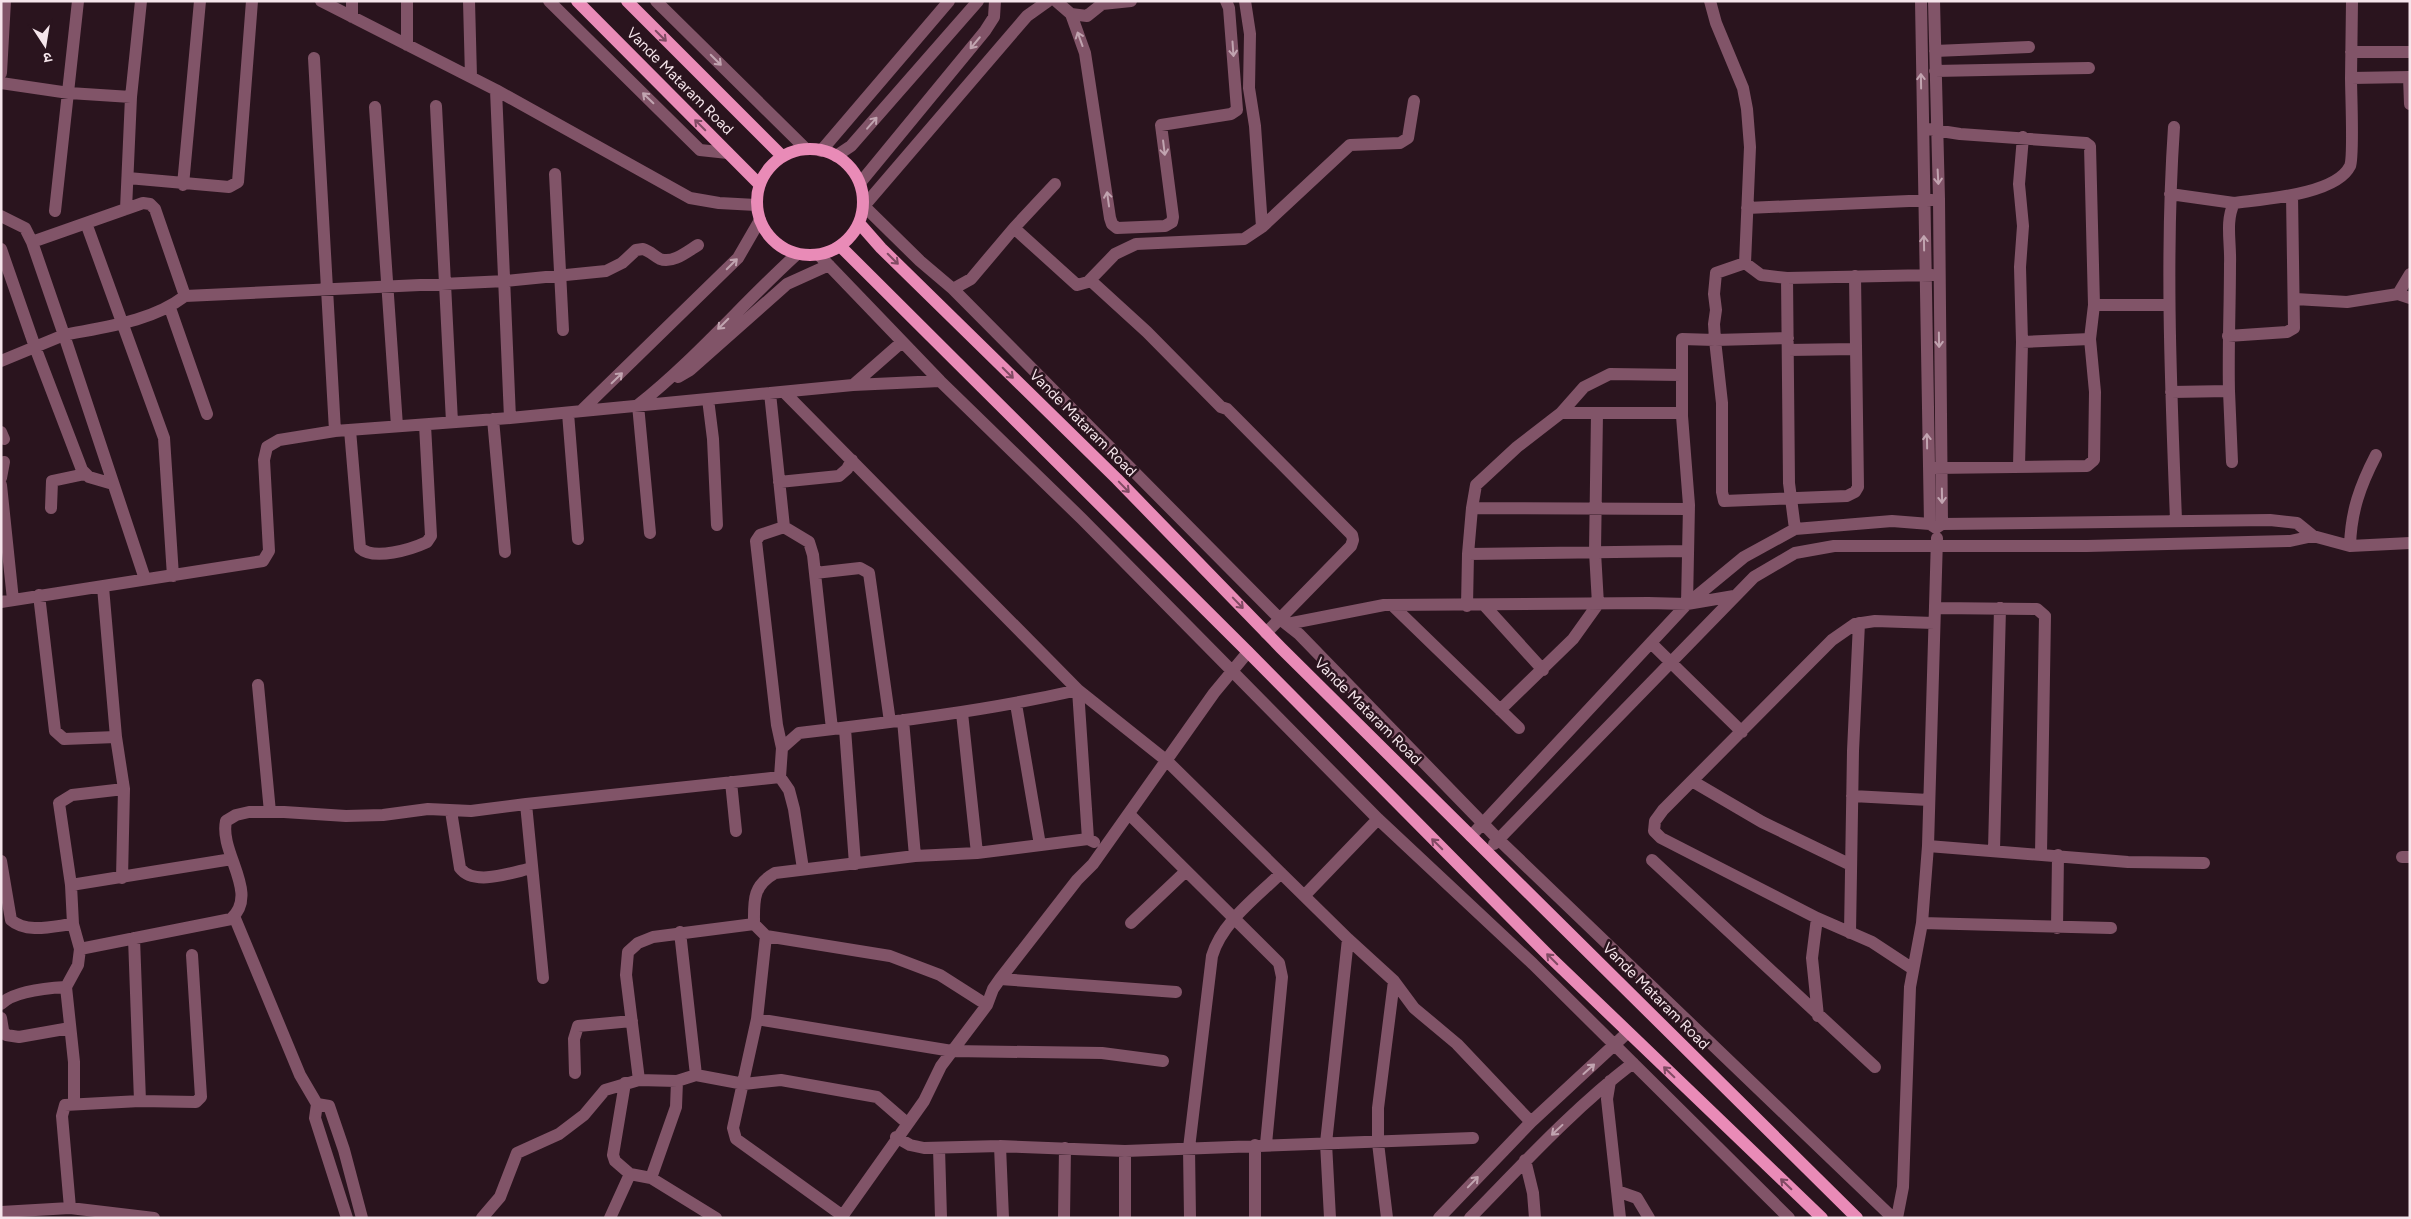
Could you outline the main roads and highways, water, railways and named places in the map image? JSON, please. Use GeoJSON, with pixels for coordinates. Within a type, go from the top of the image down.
{"type":"FeatureCollection","features":[{"type":"Feature","properties":{"kind":"main road","name":"Vande Mataram Road"},"geometry":{"type":"LineString","coordinates":[[577,1],[759,184]]}},
{"type":"Feature","properties":{"kind":"main road","name":"Vande Mataram Road"},"geometry":{"type":"LineString","coordinates":[[627,1],[782,156]]}},
{"type":"Feature","properties":{"kind":"main road"},"geometry":{"type":"LineString","coordinates":[[805,148],[821,150],[836,156],[855,172],[860,183],[864,206],[859,223],[851,236],[840,246],[819,255],[797,254],[776,244],[762,227],[756,205],[759,184],[768,168],[782,156],[805,148]]}},
{"type":"Feature","properties":{"kind":"main road","name":"Vande Mataram Road"},"geometry":{"type":"LineString","coordinates":[[859,223],[881,248],[1116,480],[1266,633],[1857,1218]]}},
{"type":"Feature","properties":{"kind":"main road"},"geometry":{"type":"LineString","coordinates":[[840,246],[1627,1033],[1822,1218]]}}]}
